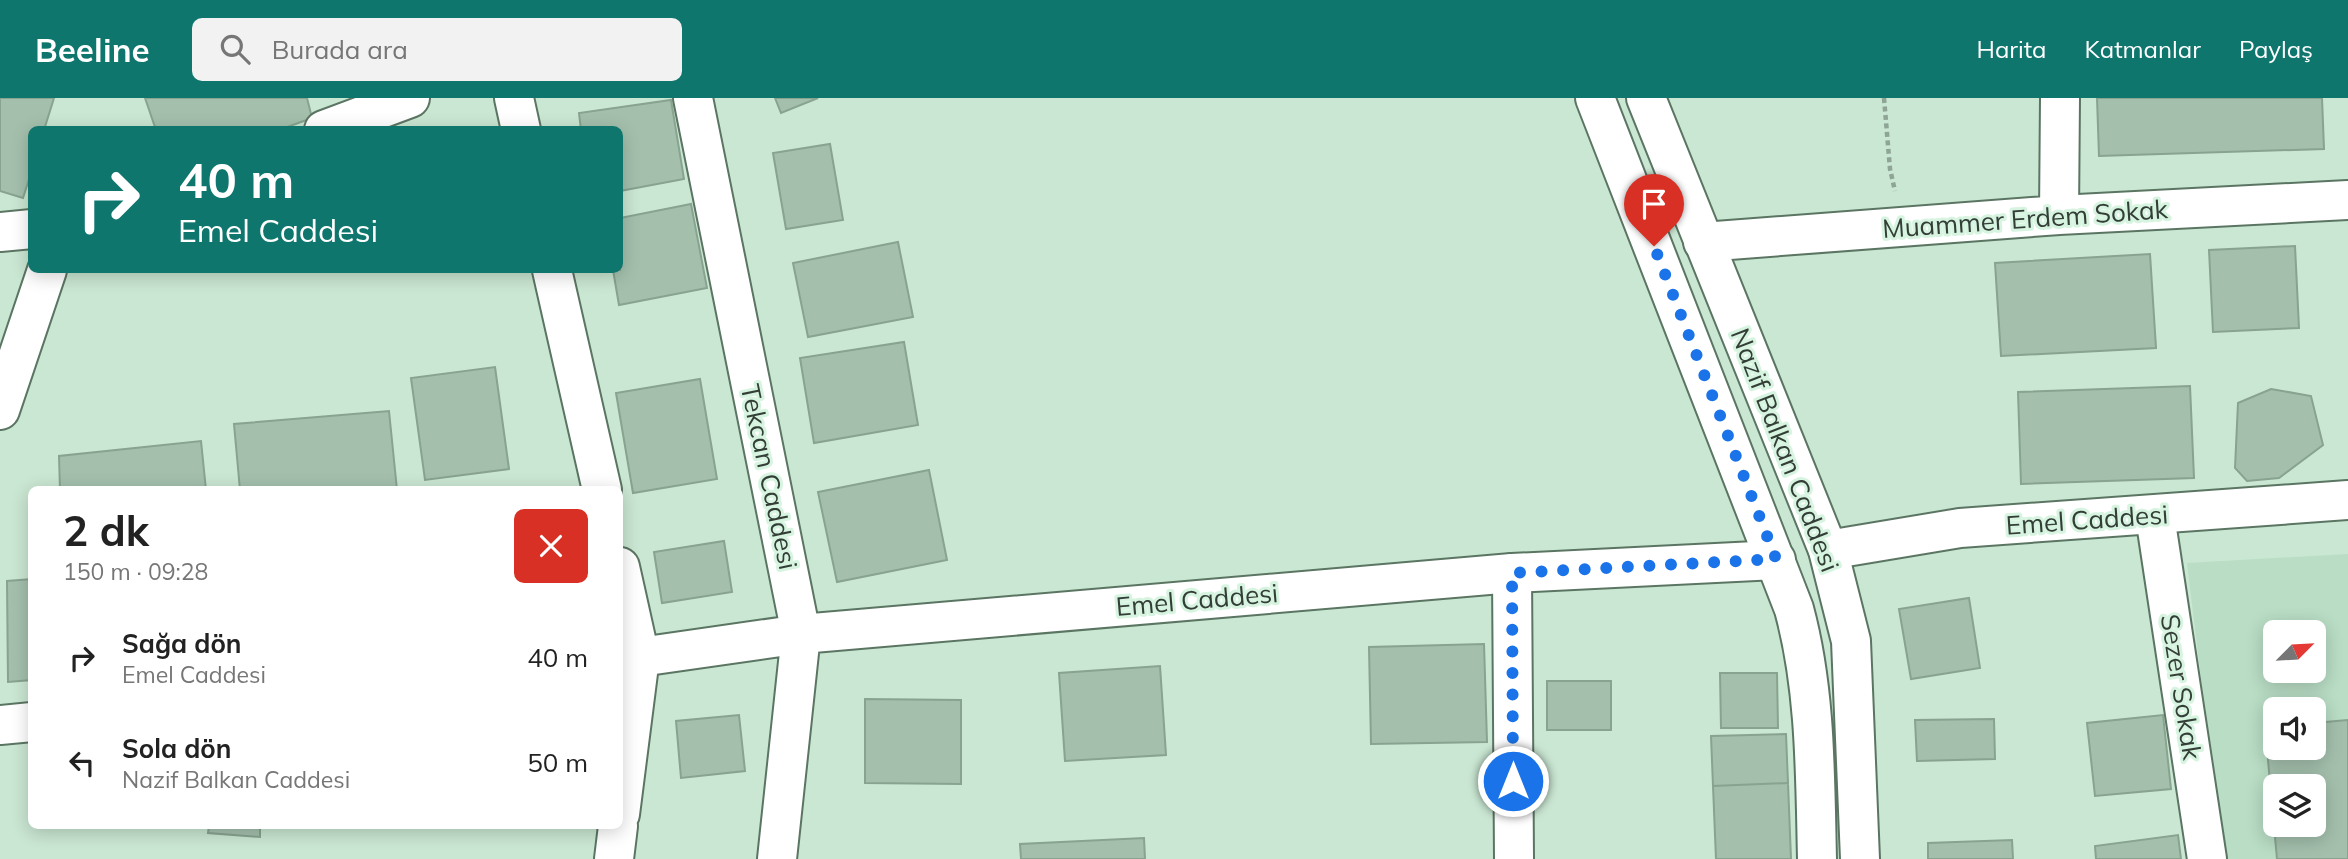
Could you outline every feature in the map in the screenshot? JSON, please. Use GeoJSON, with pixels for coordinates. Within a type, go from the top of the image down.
{"type":"FeatureCollection","features":[{"type":"Feature","properties":{"kind":"street"},"geometry":{"type":"LineString","coordinates":[[335,126],[411,98]]}},
{"type":"Feature","properties":{"kind":"street"},"geometry":{"type":"LineString","coordinates":[[514,98],[520,126]]}},
{"type":"Feature","properties":{"kind":"street","name":"Tekcan Caddesi"},"geometry":{"type":"LineString","coordinates":[[693,98],[802,634],[777,859]]}},
{"type":"Feature","properties":{"kind":"street","name":"Nazif Balkan Caddesi"},"geometry":{"type":"LineString","coordinates":[[1595,98],[1776,559],[1806,655],[1813,722],[1817,859]]}},
{"type":"Feature","properties":{"kind":"street","name":"Nazif Balkan Caddesi"},"geometry":{"type":"LineString","coordinates":[[1646,98],[1828,550],[1851,641],[1860,859]]}},
{"type":"Feature","properties":{"kind":"street"},"geometry":{"type":"LineString","coordinates":[[2060,98],[2060,215]]}},
{"type":"Feature","properties":{"kind":"street","name":"Muammer Erdem Sokak"},"geometry":{"type":"LineString","coordinates":[[1703,242],[2060,215],[2348,200]]}},
{"type":"Feature","properties":{"kind":"street"},"geometry":{"type":"LineString","coordinates":[[0,232],[28,229]]}},
{"type":"Feature","properties":{"kind":"street"},"geometry":{"type":"LineString","coordinates":[[0,410],[46,273]]}},
{"type":"Feature","properties":{"kind":"street"},"geometry":{"type":"LineString","coordinates":[[553,273],[601,486]]}},
{"type":"Feature","properties":{"kind":"street","name":"Emel Caddesi"},"geometry":{"type":"LineString","coordinates":[[630,657],[802,634],[1512,573],[1776,559],[1960,528],[2348,500]]}},
{"type":"Feature","properties":{"kind":"street","name":"Sezer Sokak"},"geometry":{"type":"LineString","coordinates":[[2155,516],[2207,859]]}},
{"type":"Feature","properties":{"kind":"street"},"geometry":{"type":"LineString","coordinates":[[1512,573],[1514,859]]}},
{"type":"Feature","properties":{"kind":"street"},"geometry":{"type":"LineString","coordinates":[[623,594],[630,657],[623,767]]}},
{"type":"Feature","properties":{"kind":"street"},"geometry":{"type":"LineString","coordinates":[[0,725],[28,722]]}},
{"type":"Feature","properties":{"kind":"street"},"geometry":{"type":"LineString","coordinates":[[614,859],[618,829]]}},
{"type":"Feature","properties":{"kind":"path"},"geometry":{"type":"LineString","coordinates":[[1884,98],[1890,169],[1905,226]]}},
{"type":"Feature","properties":{"kind":"shaded area"},"geometry":{"type":"Polygon","coordinates":[[[2348,554],[2348,859],[2223,859],[2187,563],[2348,554]]]}},
{"type":"Feature","properties":{"kind":"building"},"geometry":{"type":"Polygon","coordinates":[[[0,98],[54,98],[45,126],[28,126],[28,182],[23,198],[0,191],[0,98]]]}},
{"type":"Feature","properties":{"kind":"building"},"geometry":{"type":"Polygon","coordinates":[[[145,98],[307,98],[312,118],[290,126],[155,126],[145,98]]]}},
{"type":"Feature","properties":{"kind":"building"},"geometry":{"type":"Polygon","coordinates":[[[775,98],[818,98],[781,113],[775,98]]]}},
{"type":"Feature","properties":{"kind":"building"},"geometry":{"type":"Polygon","coordinates":[[[2097,98],[2322,98],[2324,149],[2099,156],[2097,98]]]}},
{"type":"Feature","properties":{"kind":"building"},"geometry":{"type":"Polygon","coordinates":[[[671,100],[684,179],[623,190],[623,126],[581,126],[579,113],[671,100]]]}},
{"type":"Feature","properties":{"kind":"building"},"geometry":{"type":"Polygon","coordinates":[[[830,144],[843,220],[786,229],[773,153],[830,144]]]}},
{"type":"Feature","properties":{"kind":"building"},"geometry":{"type":"Polygon","coordinates":[[[691,204],[707,288],[619,305],[614,273],[623,273],[623,217],[691,204]]]}},
{"type":"Feature","properties":{"kind":"building"},"geometry":{"type":"Polygon","coordinates":[[[898,242],[913,317],[808,337],[793,263],[898,242]]]}},
{"type":"Feature","properties":{"kind":"building"},"geometry":{"type":"Polygon","coordinates":[[[2295,246],[2299,328],[2213,332],[2209,250],[2295,246]]]}},
{"type":"Feature","properties":{"kind":"building"},"geometry":{"type":"Polygon","coordinates":[[[2150,254],[2156,348],[2001,356],[1995,263],[2150,254]]]}},
{"type":"Feature","properties":{"kind":"building"},"geometry":{"type":"Polygon","coordinates":[[[904,342],[918,425],[814,443],[800,358],[904,342]]]}},
{"type":"Feature","properties":{"kind":"building"},"geometry":{"type":"Polygon","coordinates":[[[495,367],[509,469],[425,480],[411,378],[495,367]]]}},
{"type":"Feature","properties":{"kind":"building"},"geometry":{"type":"Polygon","coordinates":[[[700,379],[717,479],[633,493],[616,393],[700,379]]]}},
{"type":"Feature","properties":{"kind":"building"},"geometry":{"type":"Polygon","coordinates":[[[2190,386],[2194,478],[2021,484],[2018,392],[2190,386]]]}},
{"type":"Feature","properties":{"kind":"building"},"geometry":{"type":"Polygon","coordinates":[[[2271,389],[2311,396],[2323,445],[2279,478],[2247,481],[2235,468],[2238,403],[2271,389]]]}},
{"type":"Feature","properties":{"kind":"building"},"geometry":{"type":"Polygon","coordinates":[[[389,411],[397,486],[240,486],[234,424],[389,411]]]}},
{"type":"Feature","properties":{"kind":"building"},"geometry":{"type":"Polygon","coordinates":[[[201,441],[206,486],[60,486],[59,456],[201,441]]]}},
{"type":"Feature","properties":{"kind":"building"},"geometry":{"type":"Polygon","coordinates":[[[929,470],[947,560],[837,582],[818,492],[929,470]]]}},
{"type":"Feature","properties":{"kind":"building"},"geometry":{"type":"Polygon","coordinates":[[[724,541],[732,592],[662,603],[654,552],[724,541]]]}},
{"type":"Feature","properties":{"kind":"building"},"geometry":{"type":"Polygon","coordinates":[[[28,579],[28,680],[8,682],[7,581],[28,579]]]}},
{"type":"Feature","properties":{"kind":"building"},"geometry":{"type":"Polygon","coordinates":[[[1969,598],[1980,668],[1911,679],[1899,609],[1969,598]]]}},
{"type":"Feature","properties":{"kind":"building"},"geometry":{"type":"Polygon","coordinates":[[[1484,644],[1487,742],[1371,744],[1369,647],[1484,644]]]}},
{"type":"Feature","properties":{"kind":"building"},"geometry":{"type":"Polygon","coordinates":[[[1160,666],[1166,755],[1065,761],[1059,673],[1160,666]]]}},
{"type":"Feature","properties":{"kind":"building"},"geometry":{"type":"Polygon","coordinates":[[[1720,673],[1777,673],[1778,728],[1721,728],[1720,673]]]}},
{"type":"Feature","properties":{"kind":"building"},"geometry":{"type":"Polygon","coordinates":[[[1547,681],[1611,681],[1611,730],[1547,730],[1547,681]]]}},
{"type":"Feature","properties":{"kind":"building"},"geometry":{"type":"Polygon","coordinates":[[[865,699],[961,700],[961,784],[865,783],[865,699]]]}},
{"type":"Feature","properties":{"kind":"building"},"geometry":{"type":"Polygon","coordinates":[[[739,715],[745,771],[681,778],[676,721],[739,715]]]}},
{"type":"Feature","properties":{"kind":"building"},"geometry":{"type":"Polygon","coordinates":[[[2163,715],[2171,789],[2095,796],[2087,723],[2163,715]]]}},
{"type":"Feature","properties":{"kind":"building"},"geometry":{"type":"Polygon","coordinates":[[[1994,719],[1995,759],[1917,761],[1915,720],[1994,719]]]}},
{"type":"Feature","properties":{"kind":"building"},"geometry":{"type":"Polygon","coordinates":[[[2348,720],[2348,859],[2277,859],[2275,837],[2326,837],[2326,774],[2269,774],[2268,760],[2326,760],[2326,722],[2348,720]]]}},
{"type":"Feature","properties":{"kind":"building"},"geometry":{"type":"Polygon","coordinates":[[[1786,734],[1788,783],[1713,786],[1711,736],[1786,734]]]}},
{"type":"Feature","properties":{"kind":"building"},"geometry":{"type":"Polygon","coordinates":[[[1788,783],[1791,859],[1716,859],[1713,786],[1788,783]]]}},
{"type":"Feature","properties":{"kind":"building"},"geometry":{"type":"Polygon","coordinates":[[[209,829],[260,829],[260,837],[208,833],[209,829]]]}},
{"type":"Feature","properties":{"kind":"building"},"geometry":{"type":"Polygon","coordinates":[[[2178,835],[2181,859],[2096,859],[2095,846],[2178,835]]]}},
{"type":"Feature","properties":{"kind":"building"},"geometry":{"type":"Polygon","coordinates":[[[1144,838],[1145,859],[1021,859],[1020,844],[1144,838]]]}},
{"type":"Feature","properties":{"kind":"building"},"geometry":{"type":"Polygon","coordinates":[[[2012,840],[2013,859],[1928,859],[1928,843],[2012,840]]]}},
{"type":"Feature","properties":{"kind":"route"},"geometry":{"type":"LineString","coordinates":[[1513,781],[1512,573],[1776,559],[1654,246]]}}]}
